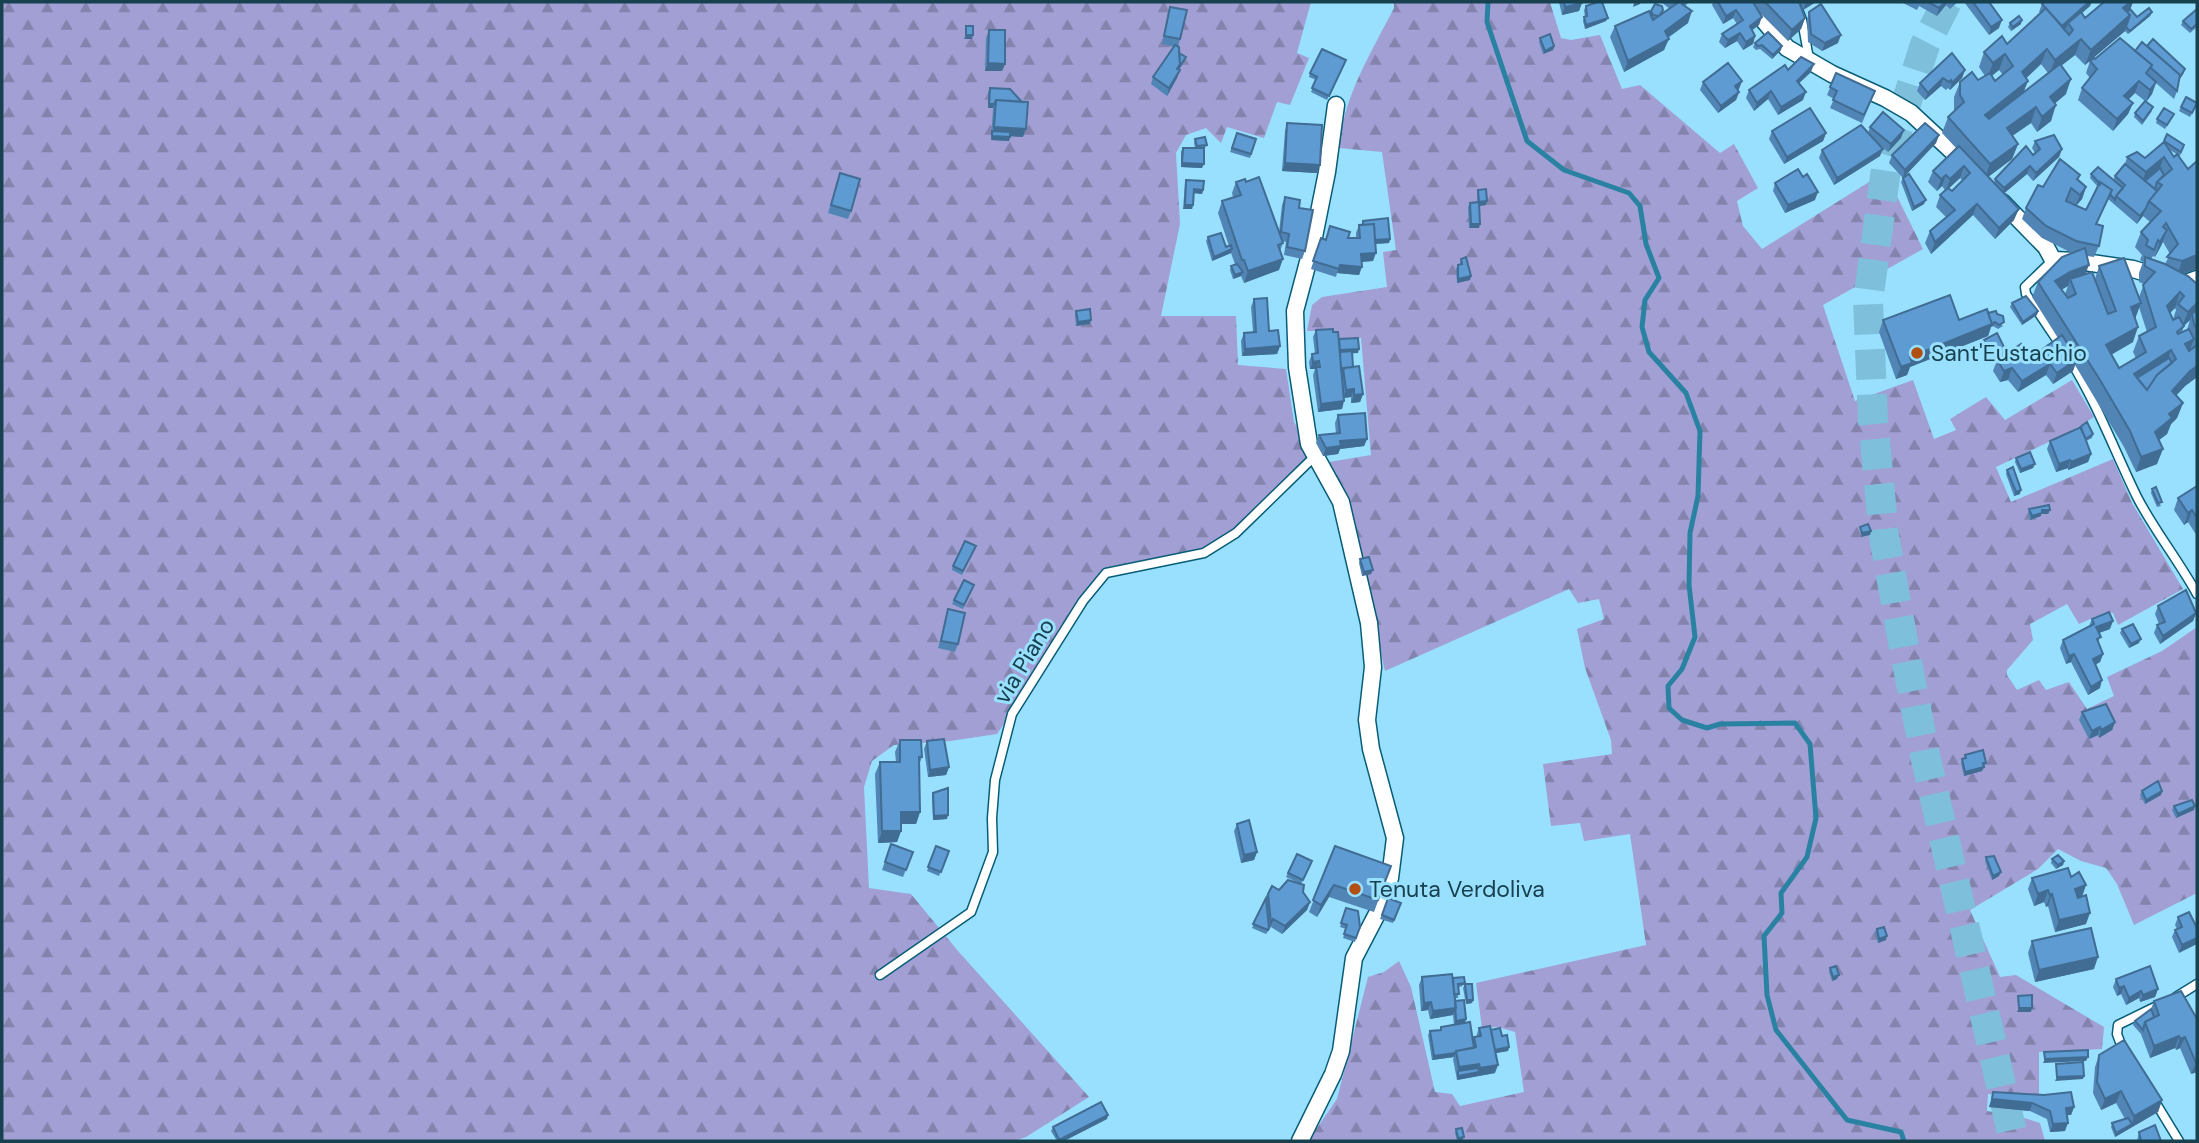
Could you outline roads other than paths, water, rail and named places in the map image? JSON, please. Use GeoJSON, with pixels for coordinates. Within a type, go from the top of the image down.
{"type":"FeatureCollection","features":[{"type":"Feature","properties":{"kind":"street"},"geometry":{"type":"LineString","coordinates":[[1748,2],[1787,48],[1832,74],[1911,113],[2046,247],[2053,260],[2133,269],[2190,285]]}},
{"type":"Feature","properties":{"kind":"street"},"geometry":{"type":"LineString","coordinates":[[1300,1141],[1333,1074],[1340,1051],[1354,958],[1378,912],[1390,878],[1395,838],[1371,749],[1367,720],[1374,667],[1369,623],[1340,502],[1309,444],[1300,399],[1295,311],[1312,247],[1327,172],[1336,104]]}},
{"type":"Feature","properties":{"kind":"lane"},"geometry":{"type":"LineString","coordinates":[[1795,2],[1802,20],[1809,59]]}},
{"type":"Feature","properties":{"kind":"lane"},"geometry":{"type":"LineString","coordinates":[[2053,260],[2025,287],[2026,294],[2076,370],[2138,499],[2178,559],[2197,594]]}},
{"type":"Feature","properties":{"kind":"lane","name":"via Piano"},"geometry":{"type":"LineString","coordinates":[[880,975],[971,912],[993,852],[995,780],[1012,714],[1083,601],[1106,573],[1204,553],[1236,533],[1315,456]]}},
{"type":"Feature","properties":{"kind":"lane"},"geometry":{"type":"LineString","coordinates":[[2127,1056],[2120,1045],[2118,1025],[2184,994],[2197,984]]}},
{"type":"Feature","properties":{"kind":"lane"},"geometry":{"type":"LineString","coordinates":[[2147,1088],[2179,1141]]}},
{"type":"Feature","properties":{"kind":"waterway"},"geometry":{"type":"LineString","coordinates":[[1488,2],[1487,22],[1527,141],[1564,170],[1629,193],[1640,206],[1646,244],[1659,278],[1645,300],[1642,327],[1649,352],[1686,393],[1700,431],[1698,496],[1690,533],[1689,585],[1695,637],[1682,669],[1668,686],[1669,708],[1682,720],[1707,728],[1720,724],[1795,723],[1810,744],[1816,818],[1807,857],[1781,893],[1782,913],[1764,936],[1767,995],[1776,1030],[1847,1120],[1901,1132],[1904,1141]]}},
{"type":"Feature","properties":{"kind":"tunnel"},"geometry":{"type":"LineString","coordinates":[[1947,2],[1925,45],[1887,162],[1868,301],[1873,420],[1884,536],[1925,755],[2014,1141]]}},
{"type":"Feature","properties":{"kind":"place","name":"Sant'Eustachio"},"geometry":{"type":"Point","coordinates":[1917,353]}},
{"type":"Feature","properties":{"kind":"place","name":"Tenuta Verdoliva"},"geometry":{"type":"Point","coordinates":[1355,889]}}]}
